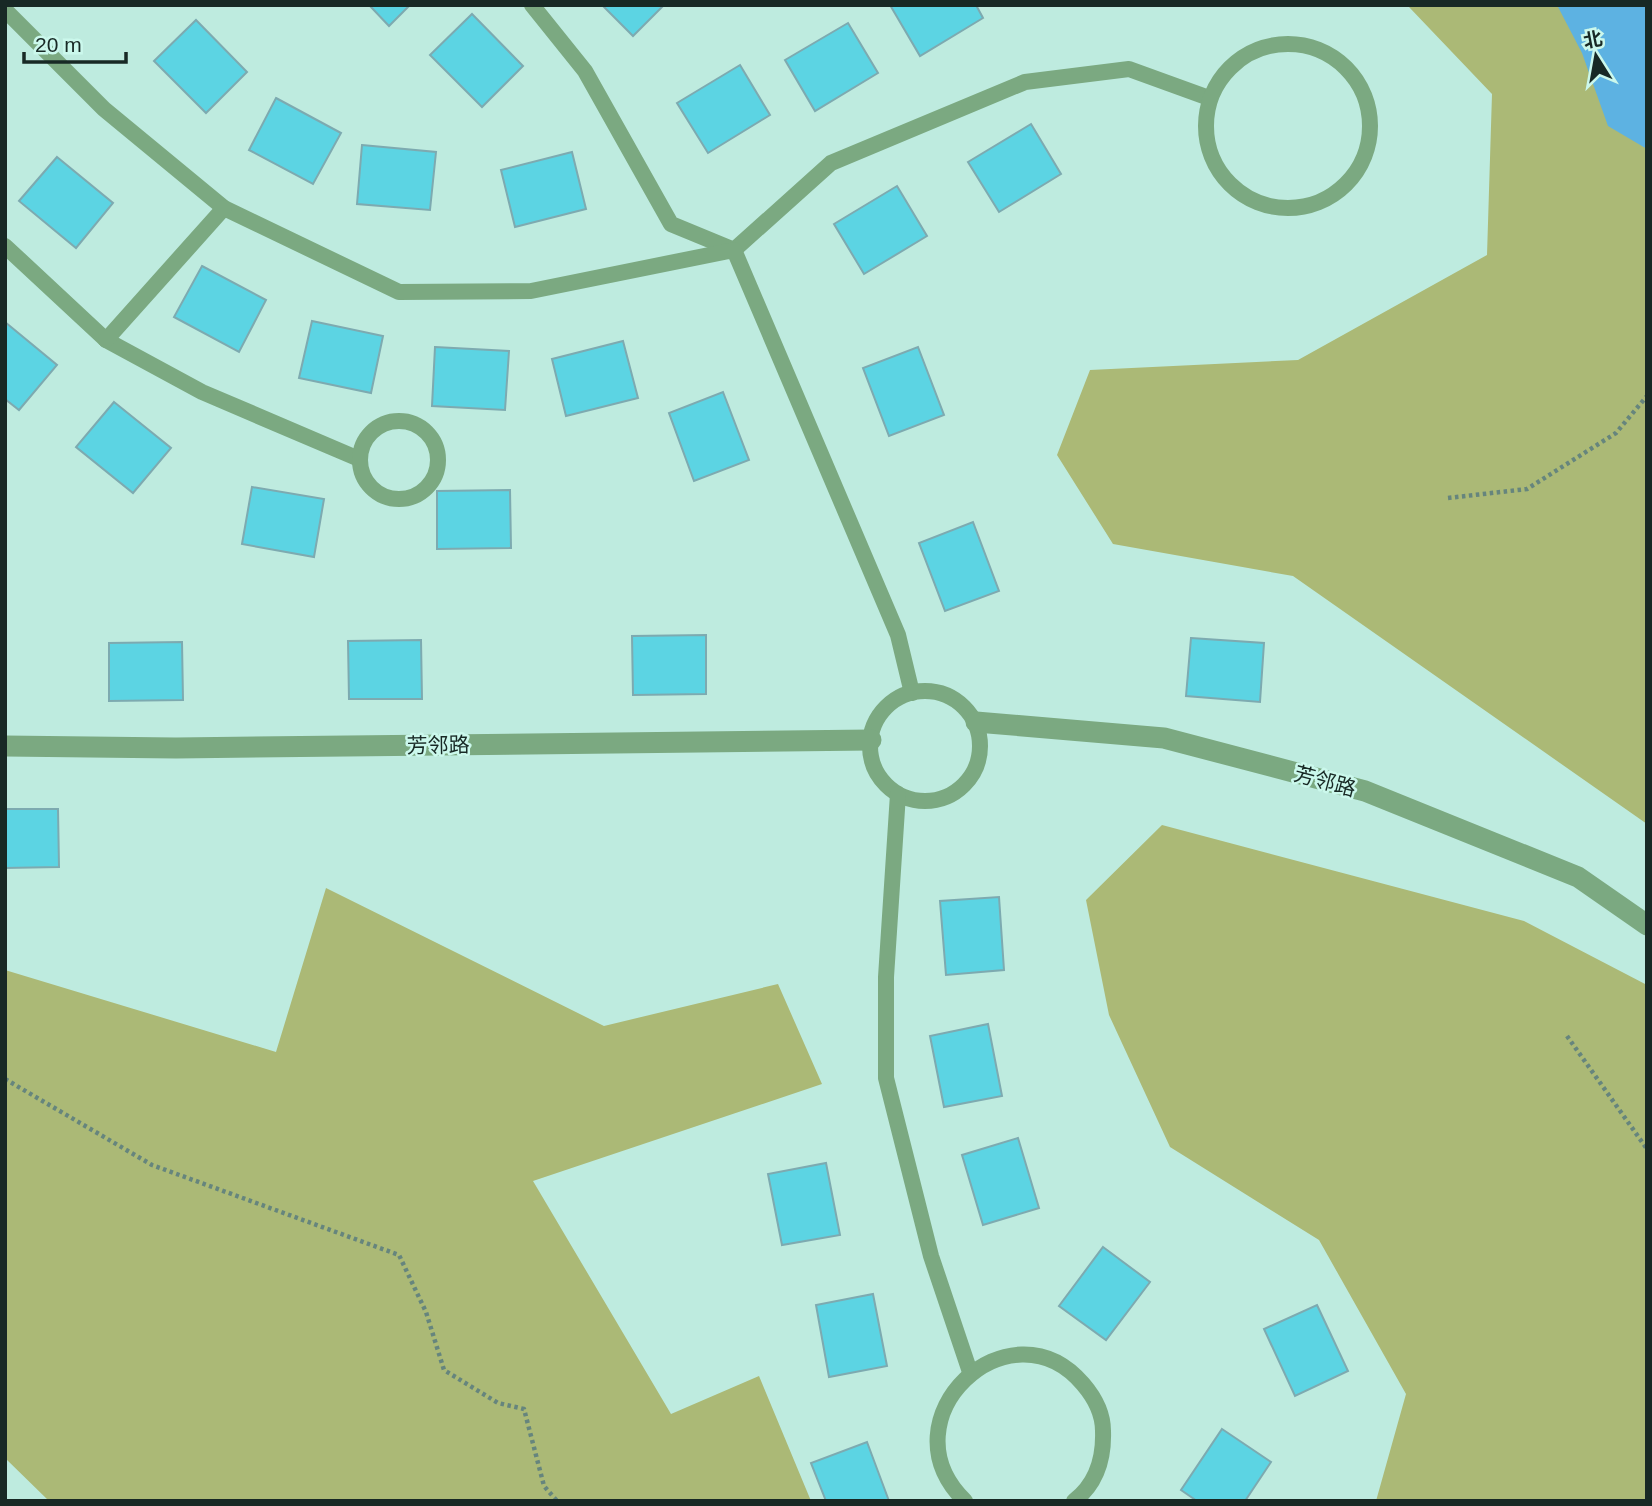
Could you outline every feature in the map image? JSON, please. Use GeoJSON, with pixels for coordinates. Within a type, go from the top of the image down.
{"type":"FeatureCollection","features":[{"type":"Feature","properties":{"kind":"street","name":"芳邻路"},"geometry":{"type":"LineString","coordinates":[[976,722],[1164,738],[1365,791],[1578,877],[1647,925]]}},
{"type":"Feature","properties":{"kind":"street","name":"芳邻路"},"geometry":{"type":"LineString","coordinates":[[5,746],[176,748],[871,740]]}},
{"type":"Feature","properties":{"kind":"lane"},"geometry":{"type":"LineString","coordinates":[[532,5],[585,71],[671,223],[734,250],[898,635],[912,693]]}},
{"type":"Feature","properties":{"kind":"lane"},"geometry":{"type":"LineString","coordinates":[[5,10],[104,109],[224,208],[398,292],[531,291],[734,250],[831,163],[1025,82],[1129,69],[1209,98]]}},
{"type":"Feature","properties":{"kind":"lane"},"geometry":{"type":"LineString","coordinates":[[1284,44],[1303,44],[1329,54],[1351,72],[1360,85],[1370,112],[1370,138],[1361,165],[1346,185],[1322,201],[1294,209],[1265,206],[1228,184],[1209,155],[1204,127],[1209,98],[1232,64],[1247,53],[1284,44]]}},
{"type":"Feature","properties":{"kind":"lane"},"geometry":{"type":"LineString","coordinates":[[106,340],[224,208]]}},
{"type":"Feature","properties":{"kind":"lane"},"geometry":{"type":"LineString","coordinates":[[5,246],[106,340],[202,392],[359,459],[368,484],[378,494],[398,499],[424,490],[438,467],[434,444],[423,430],[399,421],[385,423],[373,430],[364,441],[359,459]]}},
{"type":"Feature","properties":{"kind":"lane"},"geometry":{"type":"LineString","coordinates":[[922,691],[949,696],[965,707],[976,722],[981,741],[976,768],[964,785],[948,796],[930,801],[898,794],[876,770],[871,740],[877,719],[889,704],[922,691]]}},
{"type":"Feature","properties":{"kind":"lane"},"geometry":{"type":"LineString","coordinates":[[898,794],[886,977],[886,1078],[931,1256],[970,1372]]}},
{"type":"Feature","properties":{"kind":"lane"},"geometry":{"type":"LineString","coordinates":[[965,1501],[948,1481],[939,1454],[939,1421],[950,1394],[970,1372],[1001,1357],[1030,1355],[1049,1360],[1074,1374],[1094,1396],[1103,1421],[1104,1450],[1100,1467],[1085,1492],[1073,1501]]}},
{"type":"Feature","properties":{"kind":"path"},"geometry":{"type":"LineString","coordinates":[[1448,498],[1527,489],[1616,433],[1647,396]]}},
{"type":"Feature","properties":{"kind":"path"},"geometry":{"type":"LineString","coordinates":[[1567,1036],[1647,1149]]}},
{"type":"Feature","properties":{"kind":"path"},"geometry":{"type":"LineString","coordinates":[[5,1079],[152,1165],[399,1255],[426,1312],[444,1370],[498,1403],[524,1409],[544,1486],[557,1501]]}},
{"type":"Feature","properties":{"kind":"green space"},"geometry":{"type":"Polygon","coordinates":[[[1404,5],[1647,5],[1647,824],[1293,576],[1113,544],[1057,455],[1090,370],[1298,360],[1487,255],[1492,94],[1409,7],[1404,5]]]}},
{"type":"Feature","properties":{"kind":"green space"},"geometry":{"type":"Polygon","coordinates":[[[1162,825],[1524,921],[1647,985],[1647,1501],[1376,1501],[1406,1394],[1319,1240],[1170,1147],[1109,1015],[1086,900],[1162,825]]]}},
{"type":"Feature","properties":{"kind":"green space"},"geometry":{"type":"Polygon","coordinates":[[[326,888],[604,1026],[778,984],[822,1084],[533,1181],[671,1414],[759,1376],[811,1501],[49,1501],[5,1458],[5,970],[276,1052],[326,888]]]}},
{"type":"Feature","properties":{"kind":"water"},"geometry":{"type":"Polygon","coordinates":[[[1557,5],[1647,5],[1647,149],[1608,126],[1582,53],[1557,5]]]}},
{"type":"Feature","properties":{"kind":"building"},"geometry":{"type":"Polygon","coordinates":[[[369,5],[410,5],[389,26],[369,5]]]}},
{"type":"Feature","properties":{"kind":"building"},"geometry":{"type":"Polygon","coordinates":[[[602,5],[664,5],[633,36],[602,5]]]}},
{"type":"Feature","properties":{"kind":"building"},"geometry":{"type":"Polygon","coordinates":[[[890,5],[976,5],[983,18],[920,56],[890,5]]]}},
{"type":"Feature","properties":{"kind":"building"},"geometry":{"type":"Polygon","coordinates":[[[472,14],[523,66],[482,107],[430,55],[472,14]]]}},
{"type":"Feature","properties":{"kind":"building"},"geometry":{"type":"Polygon","coordinates":[[[196,20],[247,72],[206,113],[154,61],[196,20]]]}},
{"type":"Feature","properties":{"kind":"building"},"geometry":{"type":"Polygon","coordinates":[[[848,23],[878,73],[815,111],[785,60],[848,23]]]}},
{"type":"Feature","properties":{"kind":"building"},"geometry":{"type":"Polygon","coordinates":[[[740,65],[770,115],[708,153],[677,103],[740,65]]]}},
{"type":"Feature","properties":{"kind":"building"},"geometry":{"type":"Polygon","coordinates":[[[276,98],[341,133],[313,184],[249,150],[276,98]]]}},
{"type":"Feature","properties":{"kind":"building"},"geometry":{"type":"Polygon","coordinates":[[[1031,124],[1061,174],[999,212],[968,162],[1031,124]]]}},
{"type":"Feature","properties":{"kind":"building"},"geometry":{"type":"Polygon","coordinates":[[[362,145],[436,152],[430,210],[357,204],[362,145]]]}},
{"type":"Feature","properties":{"kind":"building"},"geometry":{"type":"Polygon","coordinates":[[[572,152],[586,209],[515,227],[501,170],[572,152]]]}},
{"type":"Feature","properties":{"kind":"building"},"geometry":{"type":"Polygon","coordinates":[[[57,157],[113,203],[76,248],[19,201],[57,157]]]}},
{"type":"Feature","properties":{"kind":"building"},"geometry":{"type":"Polygon","coordinates":[[[897,186],[927,236],[864,274],[834,224],[897,186]]]}},
{"type":"Feature","properties":{"kind":"building"},"geometry":{"type":"Polygon","coordinates":[[[202,266],[266,300],[239,352],[174,317],[202,266]]]}},
{"type":"Feature","properties":{"kind":"building"},"geometry":{"type":"Polygon","coordinates":[[[312,321],[383,336],[371,393],[299,378],[312,321]]]}},
{"type":"Feature","properties":{"kind":"building"},"geometry":{"type":"Polygon","coordinates":[[[5,322],[57,365],[19,410],[5,399],[5,322]]]}},
{"type":"Feature","properties":{"kind":"building"},"geometry":{"type":"Polygon","coordinates":[[[623,341],[638,398],[566,416],[552,359],[623,341]]]}},
{"type":"Feature","properties":{"kind":"building"},"geometry":{"type":"Polygon","coordinates":[[[435,347],[509,351],[505,410],[432,406],[435,347]]]}},
{"type":"Feature","properties":{"kind":"building"},"geometry":{"type":"Polygon","coordinates":[[[918,347],[944,415],[889,436],[863,368],[918,347]]]}},
{"type":"Feature","properties":{"kind":"building"},"geometry":{"type":"Polygon","coordinates":[[[723,392],[749,460],[694,481],[669,413],[723,392]]]}},
{"type":"Feature","properties":{"kind":"building"},"geometry":{"type":"Polygon","coordinates":[[[114,402],[171,448],[133,493],[76,447],[114,402]]]}},
{"type":"Feature","properties":{"kind":"building"},"geometry":{"type":"Polygon","coordinates":[[[252,487],[324,499],[314,557],[242,544],[252,487]]]}},
{"type":"Feature","properties":{"kind":"building"},"geometry":{"type":"Polygon","coordinates":[[[510,490],[511,548],[437,549],[437,491],[510,490]]]}},
{"type":"Feature","properties":{"kind":"building"},"geometry":{"type":"Polygon","coordinates":[[[973,522],[999,591],[945,611],[919,543],[973,522]]]}},
{"type":"Feature","properties":{"kind":"building"},"geometry":{"type":"Polygon","coordinates":[[[706,635],[706,694],[633,695],[632,636],[706,635]]]}},
{"type":"Feature","properties":{"kind":"building"},"geometry":{"type":"Polygon","coordinates":[[[1191,638],[1264,643],[1260,702],[1186,696],[1191,638]]]}},
{"type":"Feature","properties":{"kind":"building"},"geometry":{"type":"Polygon","coordinates":[[[421,640],[422,699],[349,699],[348,641],[421,640]]]}},
{"type":"Feature","properties":{"kind":"building"},"geometry":{"type":"Polygon","coordinates":[[[182,642],[183,700],[109,701],[109,643],[182,642]]]}},
{"type":"Feature","properties":{"kind":"building"},"geometry":{"type":"Polygon","coordinates":[[[5,809],[58,809],[59,867],[5,868],[5,809]]]}},
{"type":"Feature","properties":{"kind":"building"},"geometry":{"type":"Polygon","coordinates":[[[999,897],[1004,970],[946,975],[940,901],[999,897]]]}},
{"type":"Feature","properties":{"kind":"building"},"geometry":{"type":"Polygon","coordinates":[[[988,1024],[1002,1096],[944,1107],[930,1036],[988,1024]]]}},
{"type":"Feature","properties":{"kind":"building"},"geometry":{"type":"Polygon","coordinates":[[[1018,1138],[1039,1208],[983,1225],[962,1155],[1018,1138]]]}},
{"type":"Feature","properties":{"kind":"building"},"geometry":{"type":"Polygon","coordinates":[[[826,1163],[840,1235],[782,1245],[768,1174],[826,1163]]]}},
{"type":"Feature","properties":{"kind":"building"},"geometry":{"type":"Polygon","coordinates":[[[1103,1247],[1150,1282],[1106,1340],[1059,1306],[1103,1247]]]}},
{"type":"Feature","properties":{"kind":"building"},"geometry":{"type":"Polygon","coordinates":[[[873,1294],[887,1366],[829,1377],[816,1305],[873,1294]]]}},
{"type":"Feature","properties":{"kind":"building"},"geometry":{"type":"Polygon","coordinates":[[[1317,1305],[1348,1371],[1295,1396],[1264,1329],[1317,1305]]]}},
{"type":"Feature","properties":{"kind":"building"},"geometry":{"type":"Polygon","coordinates":[[[1222,1429],[1271,1462],[1245,1501],[1197,1501],[1181,1490],[1222,1429]]]}},
{"type":"Feature","properties":{"kind":"building"},"geometry":{"type":"Polygon","coordinates":[[[867,1442],[889,1501],[826,1501],[811,1463],[867,1442]]]}}]}
